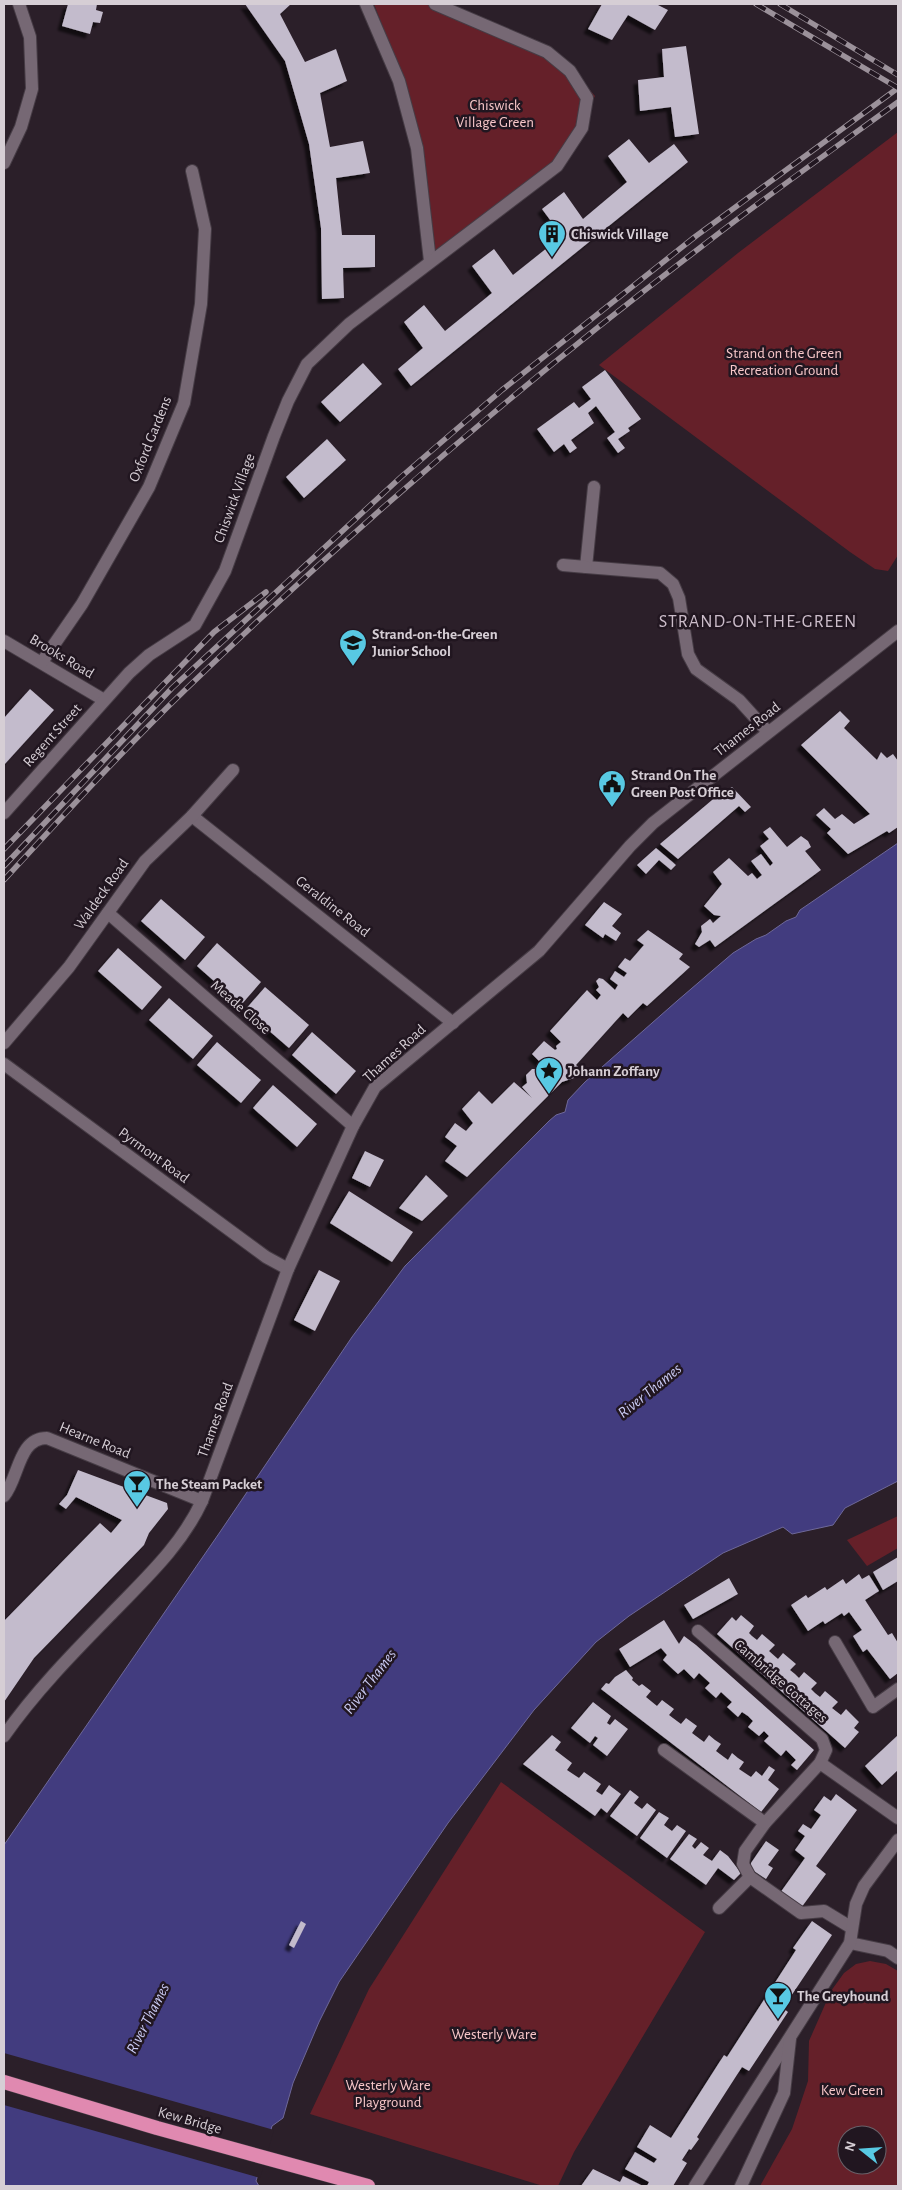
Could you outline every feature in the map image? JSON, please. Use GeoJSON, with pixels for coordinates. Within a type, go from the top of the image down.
{"type":"FeatureCollection","features":[{"type":"Feature","properties":{"kind":"highway","name":"Kew Bridge"},"geometry":{"type":"LineString","coordinates":[[4,2082],[157,2128],[368,2186]]}},
{"type":"Feature","properties":{"kind":"street"},"geometry":{"type":"LineString","coordinates":[[4,163],[21,127],[32,89],[30,38],[19,4]]}},
{"type":"Feature","properties":{"kind":"street"},"geometry":{"type":"LineString","coordinates":[[366,4],[400,81],[417,148],[430,261]]}},
{"type":"Feature","properties":{"kind":"street","name":"Chiswick Village"},"geometry":{"type":"LineString","coordinates":[[104,700],[149,655],[195,625],[225,570],[288,400],[307,364],[349,324],[557,166],[582,128],[587,98],[570,71],[547,52],[435,4]]}},
{"type":"Feature","properties":{"kind":"street","name":"Oxford Gardens"},"geometry":{"type":"LineString","coordinates":[[42,662],[82,604],[149,487],[184,403],[201,304],[205,229],[192,171]]}},
{"type":"Feature","properties":{"kind":"street"},"geometry":{"type":"LineString","coordinates":[[586,567],[594,487]]}},
{"type":"Feature","properties":{"kind":"street"},"geometry":{"type":"LineString","coordinates":[[562,565],[660,573],[673,584],[679,598],[688,654],[696,670],[739,700],[768,732]]}},
{"type":"Feature","properties":{"kind":"street","name":"Thames Road"},"geometry":{"type":"LineString","coordinates":[[4,1736],[27,1703],[50,1677],[172,1550],[190,1526],[202,1501],[288,1268],[353,1126],[375,1087],[539,951],[630,846],[653,824],[898,631]]}},
{"type":"Feature","properties":{"kind":"street","name":"Brooks Road"},"geometry":{"type":"LineString","coordinates":[[4,641],[104,700]]}},
{"type":"Feature","properties":{"kind":"street","name":"Regent Street"},"geometry":{"type":"LineString","coordinates":[[4,813],[104,700]]}},
{"type":"Feature","properties":{"kind":"street","name":"Waldeck Road"},"geometry":{"type":"LineString","coordinates":[[4,1043],[69,967],[145,861],[192,816],[233,770]]}},
{"type":"Feature","properties":{"kind":"street","name":"Geraldine Road"},"geometry":{"type":"LineString","coordinates":[[192,816],[453,1022]]}},
{"type":"Feature","properties":{"kind":"street","name":"Meade Close"},"geometry":{"type":"LineString","coordinates":[[108,913],[353,1126]]}},
{"type":"Feature","properties":{"kind":"street","name":"Pyrmont Road"},"geometry":{"type":"LineString","coordinates":[[4,1064],[266,1257],[288,1268]]}},
{"type":"Feature","properties":{"kind":"street","name":"Hearne Road"},"geometry":{"type":"LineString","coordinates":[[4,1496],[29,1443],[38,1438],[47,1438],[202,1501]]}},
{"type":"Feature","properties":{"kind":"street","name":"Cambridge Cottages"},"geometry":{"type":"LineString","coordinates":[[698,1631],[822,1739],[826,1750],[820,1763]]}},
{"type":"Feature","properties":{"kind":"street"},"geometry":{"type":"LineString","coordinates":[[835,1642],[873,1707],[898,1689]]}},
{"type":"Feature","properties":{"kind":"street"},"geometry":{"type":"LineString","coordinates":[[664,1750],[765,1823]]}},
{"type":"Feature","properties":{"kind":"street"},"geometry":{"type":"LineString","coordinates":[[852,1928],[824,1912],[800,1913],[750,1877],[743,1864],[745,1852],[765,1823],[820,1763],[898,1818]]}},
{"type":"Feature","properties":{"kind":"street"},"geometry":{"type":"LineString","coordinates":[[695,2186],[790,2034],[850,1944],[856,1904],[864,1886],[898,1840]]}},
{"type":"Feature","properties":{"kind":"street"},"geometry":{"type":"LineString","coordinates":[[720,1908],[750,1877]]}},
{"type":"Feature","properties":{"kind":"street"},"geometry":{"type":"LineString","coordinates":[[850,1944],[888,1951],[898,1958]]}},
{"type":"Feature","properties":{"kind":"street"},"geometry":{"type":"LineString","coordinates":[[741,2186],[784,2093],[790,2034]]}},
{"type":"Feature","properties":{"kind":"green space","name":"Chiswick Village Green"},"geometry":{"type":"Polygon","coordinates":[[[374,4],[434,4],[570,67],[595,96],[559,169],[434,263],[404,82],[374,4]]]}},
{"type":"Feature","properties":{"kind":"green space","name":"Strand on the Green Recreation Ground"},"geometry":{"type":"Polygon","coordinates":[[[898,132],[898,555],[888,571],[875,569],[850,552],[599,365],[738,253],[898,132]]]}},
{"type":"Feature","properties":{"kind":"green space"},"geometry":{"type":"Polygon","coordinates":[[[898,1516],[898,1548],[867,1566],[847,1540],[898,1516]]]}},
{"type":"Feature","properties":{"kind":"green space","name":"Westerly Ware"},"geometry":{"type":"Polygon","coordinates":[[[501,1782],[705,1932],[574,2152],[558,2186],[543,2186],[310,2114],[369,1989],[501,1782]]]}},
{"type":"Feature","properties":{"kind":"green space","name":"Kew Green"},"geometry":{"type":"Polygon","coordinates":[[[870,1961],[886,1964],[898,1971],[898,2186],[760,2186],[792,2129],[808,2081],[809,2041],[831,1991],[844,1973],[856,1964],[870,1961]]]}},
{"type":"Feature","properties":{"kind":"water","name":"River Thames"},"geometry":{"type":"Polygon","coordinates":[[[898,843],[898,1481],[845,1508],[833,1525],[792,1534],[783,1527],[723,1553],[629,1616],[596,1642],[534,1710],[448,1823],[339,1982],[319,2022],[293,2083],[283,2118],[272,2126],[256,2181],[259,2186],[4,2186],[4,1845],[352,1337],[405,1266],[549,1121],[556,1115],[565,1112],[568,1100],[585,1082],[677,1001],[733,953],[796,917],[800,910],[898,843]]]}},
{"type":"Feature","properties":{"kind":"pier"},"geometry":{"type":"Polygon","coordinates":[[[4,2053],[274,2130],[260,2178],[4,2105],[4,2053]]]}},
{"type":"Feature","properties":{"kind":"building"},"geometry":{"type":"Polygon","coordinates":[[[68,4],[97,4],[96,10],[103,12],[100,23],[93,22],[90,34],[62,26],[68,4]]]}},
{"type":"Feature","properties":{"kind":"building"},"geometry":{"type":"Polygon","coordinates":[[[245,4],[291,4],[280,14],[305,62],[336,49],[347,81],[320,93],[330,147],[363,141],[370,173],[336,178],[342,235],[375,235],[375,267],[343,268],[344,298],[322,299],[321,228],[309,144],[285,61],[245,4]]]}},
{"type":"Feature","properties":{"kind":"building"},"geometry":{"type":"Polygon","coordinates":[[[602,4],[656,4],[668,10],[655,30],[628,15],[612,40],[588,29],[602,4]]]}},
{"type":"Feature","properties":{"kind":"building"},"geometry":{"type":"Polygon","coordinates":[[[686,46],[699,134],[675,137],[671,107],[640,111],[638,80],[664,77],[662,49],[686,46]]]}},
{"type":"Feature","properties":{"kind":"building","name":"Chiswick Village"},"geometry":{"type":"Polygon","coordinates":[[[629,139],[649,163],[674,144],[688,162],[411,386],[398,369],[423,348],[404,322],[424,305],[445,331],[492,293],[472,266],[494,249],[513,275],[562,236],[542,209],[564,192],[583,219],[627,182],[608,156],[629,139]]]}},
{"type":"Feature","properties":{"kind":"building"},"geometry":{"type":"Polygon","coordinates":[[[363,363],[382,384],[340,422],[321,402],[363,363]]]}},
{"type":"Feature","properties":{"kind":"building"},"geometry":{"type":"Polygon","coordinates":[[[605,370],[641,419],[628,428],[630,431],[618,439],[625,448],[618,453],[607,438],[615,432],[596,406],[588,413],[594,423],[571,440],[577,448],[570,453],[564,444],[554,452],[537,429],[574,402],[579,408],[591,399],[582,387],[605,370]]]}},
{"type":"Feature","properties":{"kind":"building"},"geometry":{"type":"Polygon","coordinates":[[[327,439],[346,460],[304,498],[286,477],[327,439]]]}},
{"type":"Feature","properties":{"kind":"building"},"geometry":{"type":"Polygon","coordinates":[[[30,689],[54,710],[4,765],[4,718],[30,689]]]}},
{"type":"Feature","properties":{"kind":"building"},"geometry":{"type":"Polygon","coordinates":[[[840,711],[850,721],[844,728],[877,760],[881,752],[887,758],[893,754],[898,761],[898,827],[889,833],[887,831],[848,854],[827,833],[831,829],[816,815],[824,808],[835,819],[842,814],[854,824],[870,814],[801,745],[840,711]]]}},
{"type":"Feature","properties":{"kind":"building"},"geometry":{"type":"Polygon","coordinates":[[[732,787],[751,807],[745,812],[739,806],[678,859],[660,844],[718,795],[732,787]]]}},
{"type":"Feature","properties":{"kind":"building"},"geometry":{"type":"Polygon","coordinates":[[[770,827],[787,847],[801,836],[808,841],[811,847],[805,851],[821,870],[715,947],[710,940],[699,947],[695,944],[702,932],[701,926],[710,919],[713,923],[721,916],[714,915],[704,906],[722,884],[713,872],[729,858],[748,876],[752,873],[757,879],[762,875],[751,861],[761,854],[770,866],[773,863],[760,846],[769,839],[763,832],[770,827]]]}},
{"type":"Feature","properties":{"kind":"building"},"geometry":{"type":"Polygon","coordinates":[[[656,848],[676,865],[671,870],[659,860],[646,874],[637,865],[656,848]]]}},
{"type":"Feature","properties":{"kind":"building"},"geometry":{"type":"Polygon","coordinates":[[[161,899],[205,937],[185,960],[141,921],[161,899]]]}},
{"type":"Feature","properties":{"kind":"building"},"geometry":{"type":"Polygon","coordinates":[[[604,902],[622,914],[612,926],[621,933],[616,941],[605,934],[603,938],[585,925],[604,902]]]}},
{"type":"Feature","properties":{"kind":"building"},"geometry":{"type":"Polygon","coordinates":[[[648,930],[683,954],[679,959],[690,967],[647,1006],[643,1003],[628,1018],[623,1013],[576,1065],[578,1067],[575,1070],[574,1078],[562,1082],[467,1177],[445,1161],[457,1146],[445,1137],[455,1123],[466,1131],[473,1123],[462,1109],[479,1091],[492,1104],[514,1082],[532,1098],[522,1087],[527,1083],[526,1075],[532,1069],[539,1069],[543,1065],[532,1054],[544,1041],[555,1050],[557,1049],[556,1046],[561,1042],[550,1031],[587,990],[597,1000],[601,995],[596,990],[599,987],[596,981],[599,978],[603,979],[615,990],[618,985],[610,979],[615,971],[624,977],[627,973],[618,967],[625,958],[630,961],[644,945],[637,940],[648,930]]]}},
{"type":"Feature","properties":{"kind":"building"},"geometry":{"type":"Polygon","coordinates":[[[217,943],[261,982],[241,1005],[197,966],[217,943]]]}},
{"type":"Feature","properties":{"kind":"building"},"geometry":{"type":"Polygon","coordinates":[[[118,948],[162,987],[142,1010],[98,971],[118,948]]]}},
{"type":"Feature","properties":{"kind":"building"},"geometry":{"type":"Polygon","coordinates":[[[265,987],[309,1025],[289,1048],[245,1010],[265,987]]]}},
{"type":"Feature","properties":{"kind":"building"},"geometry":{"type":"Polygon","coordinates":[[[169,998],[213,1036],[193,1059],[149,1020],[169,998]]]}},
{"type":"Feature","properties":{"kind":"building"},"geometry":{"type":"Polygon","coordinates":[[[312,1032],[356,1071],[336,1094],[292,1055],[312,1032]]]}},
{"type":"Feature","properties":{"kind":"building"},"geometry":{"type":"Polygon","coordinates":[[[217,1042],[261,1080],[241,1103],[197,1065],[217,1042]]]}},
{"type":"Feature","properties":{"kind":"building"},"geometry":{"type":"Polygon","coordinates":[[[273,1085],[317,1124],[297,1147],[253,1108],[273,1085]]]}},
{"type":"Feature","properties":{"kind":"building"},"geometry":{"type":"Polygon","coordinates":[[[365,1151],[384,1160],[370,1187],[352,1178],[365,1151]]]}},
{"type":"Feature","properties":{"kind":"building"},"geometry":{"type":"Polygon","coordinates":[[[426,1175],[448,1196],[422,1221],[399,1208],[426,1175]]]}},
{"type":"Feature","properties":{"kind":"building"},"geometry":{"type":"Polygon","coordinates":[[[349,1191],[413,1232],[392,1262],[330,1223],[349,1191]]]}},
{"type":"Feature","properties":{"kind":"building"},"geometry":{"type":"Polygon","coordinates":[[[319,1270],[340,1281],[315,1331],[294,1320],[319,1270]]]}},
{"type":"Feature","properties":{"kind":"building"},"geometry":{"type":"Polygon","coordinates":[[[78,1470],[167,1503],[168,1509],[149,1533],[144,1545],[34,1658],[4,1702],[4,1621],[100,1523],[111,1533],[122,1520],[76,1497],[66,1509],[59,1504],[67,1495],[78,1470]]]}},
{"type":"Feature","properties":{"kind":"building"},"geometry":{"type":"Polygon","coordinates":[[[898,1557],[898,1581],[883,1590],[873,1572],[898,1557]]]}},
{"type":"Feature","properties":{"kind":"building"},"geometry":{"type":"Polygon","coordinates":[[[859,1574],[862,1579],[869,1575],[879,1591],[865,1600],[888,1635],[892,1633],[898,1643],[898,1673],[890,1679],[867,1649],[863,1652],[853,1636],[862,1630],[849,1612],[844,1616],[842,1613],[825,1624],[823,1621],[808,1631],[791,1605],[806,1595],[808,1598],[825,1587],[827,1590],[843,1579],[846,1584],[859,1574]]]}},
{"type":"Feature","properties":{"kind":"building"},"geometry":{"type":"Polygon","coordinates":[[[729,1578],[738,1594],[693,1619],[684,1605],[729,1578]]]}},
{"type":"Feature","properties":{"kind":"building"},"geometry":{"type":"Polygon","coordinates":[[[741,1615],[754,1626],[749,1633],[752,1636],[757,1640],[762,1634],[775,1645],[769,1651],[778,1659],[783,1653],[796,1664],[790,1670],[799,1678],[804,1672],[817,1683],[811,1689],[815,1693],[820,1697],[825,1691],[838,1702],[832,1708],[841,1715],[846,1709],[859,1722],[854,1728],[859,1732],[845,1748],[717,1634],[732,1617],[736,1621],[741,1615]]]}},
{"type":"Feature","properties":{"kind":"building"},"geometry":{"type":"Polygon","coordinates":[[[664,1620],[679,1644],[684,1636],[696,1645],[814,1750],[797,1770],[791,1765],[796,1760],[786,1750],[781,1756],[764,1741],[769,1736],[764,1731],[759,1736],[748,1727],[753,1721],[742,1712],[738,1717],[727,1707],[732,1702],[721,1692],[716,1698],[705,1688],[710,1683],[699,1673],[694,1679],[684,1669],[678,1674],[663,1660],[667,1655],[661,1648],[630,1667],[619,1649],[664,1620]]]}},
{"type":"Feature","properties":{"kind":"building"},"geometry":{"type":"Polygon","coordinates":[[[626,1670],[633,1678],[632,1680],[639,1686],[642,1684],[651,1691],[646,1697],[657,1706],[662,1700],[674,1709],[669,1715],[681,1724],[686,1718],[697,1726],[692,1733],[704,1742],[709,1735],[721,1744],[716,1751],[728,1760],[732,1753],[744,1762],[739,1769],[751,1777],[756,1771],[762,1776],[769,1766],[775,1770],[768,1780],[779,1789],[761,1812],[601,1689],[606,1683],[609,1684],[615,1677],[626,1670]]]}},
{"type":"Feature","properties":{"kind":"building"},"geometry":{"type":"Polygon","coordinates":[[[593,1702],[611,1716],[607,1723],[610,1725],[615,1719],[628,1729],[607,1756],[593,1745],[598,1738],[595,1736],[590,1743],[571,1728],[593,1702]]]}},
{"type":"Feature","properties":{"kind":"building"},"geometry":{"type":"Polygon","coordinates":[[[552,1735],[561,1742],[555,1750],[572,1763],[567,1770],[579,1778],[584,1772],[601,1784],[596,1791],[602,1795],[609,1785],[621,1794],[607,1813],[601,1808],[595,1816],[523,1764],[552,1735]]]}},
{"type":"Feature","properties":{"kind":"building"},"geometry":{"type":"Polygon","coordinates":[[[898,1735],[898,1770],[882,1785],[865,1766],[898,1735]]]}},
{"type":"Feature","properties":{"kind":"building"},"geometry":{"type":"Polygon","coordinates":[[[630,1790],[639,1797],[634,1803],[642,1809],[647,1803],[656,1810],[637,1836],[610,1816],[630,1790]]]}},
{"type":"Feature","properties":{"kind":"building"},"geometry":{"type":"Polygon","coordinates":[[[836,1794],[857,1810],[816,1866],[826,1874],[801,1908],[780,1893],[805,1858],[795,1850],[805,1836],[798,1831],[803,1824],[811,1829],[821,1815],[814,1810],[824,1796],[831,1801],[836,1794]]]}},
{"type":"Feature","properties":{"kind":"building"},"geometry":{"type":"Polygon","coordinates":[[[659,1812],[669,1818],[664,1825],[672,1831],[677,1825],[686,1831],[667,1858],[640,1838],[659,1812]]]}},
{"type":"Feature","properties":{"kind":"building"},"geometry":{"type":"Polygon","coordinates":[[[689,1834],[697,1839],[692,1846],[695,1849],[701,1842],[709,1848],[703,1855],[712,1861],[720,1850],[728,1856],[741,1873],[734,1880],[718,1868],[706,1885],[670,1859],[689,1834]]]}},
{"type":"Feature","properties":{"kind":"building"},"geometry":{"type":"Polygon","coordinates":[[[766,1841],[779,1850],[768,1865],[773,1868],[766,1879],[751,1869],[751,1863],[766,1841]]]}},
{"type":"Feature","properties":{"kind":"building"},"geometry":{"type":"Polygon","coordinates":[[[301,1921],[306,1924],[294,1948],[289,1945],[301,1921]]]}},
{"type":"Feature","properties":{"kind":"building"},"geometry":{"type":"Polygon","coordinates":[[[812,1921],[832,1935],[783,2008],[788,2012],[749,2071],[742,2067],[697,2137],[699,2139],[682,2160],[687,2163],[673,2186],[647,2186],[649,2182],[625,2169],[635,2152],[654,2163],[657,2159],[637,2147],[650,2125],[671,2138],[724,2055],[727,2057],[796,1950],[793,1948],[812,1921]]]}},
{"type":"Feature","properties":{"kind":"building"},"geometry":{"type":"Polygon","coordinates":[[[593,2169],[620,2182],[623,2176],[643,2186],[581,2186],[593,2169]]]}},
{"type":"Feature","properties":{"kind":"railway"},"geometry":{"type":"LineString","coordinates":[[756,4],[898,88]]}},
{"type":"Feature","properties":{"kind":"railway"},"geometry":{"type":"LineString","coordinates":[[780,4],[898,75]]}},
{"type":"Feature","properties":{"kind":"railway"},"geometry":{"type":"LineString","coordinates":[[4,866],[172,688],[401,477],[502,390],[696,236],[898,88]]}},
{"type":"Feature","properties":{"kind":"railway"},"geometry":{"type":"LineString","coordinates":[[4,880],[116,760],[185,690],[372,517],[502,406],[634,299],[750,210],[898,102]]}},
{"type":"Feature","properties":{"kind":"railway"},"geometry":{"type":"LineString","coordinates":[[4,849],[214,632],[266,592]]}},
{"type":"Feature","properties":{"kind":"place","name":"Chiswick Village"},"geometry":{"type":"Point","coordinates":[552,258]}},
{"type":"Feature","properties":{"kind":"place","name":"Strand-on-the-Green Junior School"},"geometry":{"type":"Point","coordinates":[353,667]}},
{"type":"Feature","properties":{"kind":"place","name":"Strand On The Green Post Office"},"geometry":{"type":"Point","coordinates":[612,808]}},
{"type":"Feature","properties":{"kind":"place","name":"Johann Zoffany"},"geometry":{"type":"Point","coordinates":[549,1095]}},
{"type":"Feature","properties":{"kind":"place","name":"The Steam Packet"},"geometry":{"type":"Point","coordinates":[137,1508]}},
{"type":"Feature","properties":{"kind":"place","name":"The Greyhound"},"geometry":{"type":"Point","coordinates":[778,2020]}},
{"type":"Feature","properties":{"kind":"district","name":"STRAND-ON-THE-GREEN"},"geometry":{"type":"Point","coordinates":[758,621]}},
{"type":"Feature","properties":{"kind":"park label","name":"Westerly Ware Playground"},"geometry":{"type":"Point","coordinates":[388,2094]}}]}
